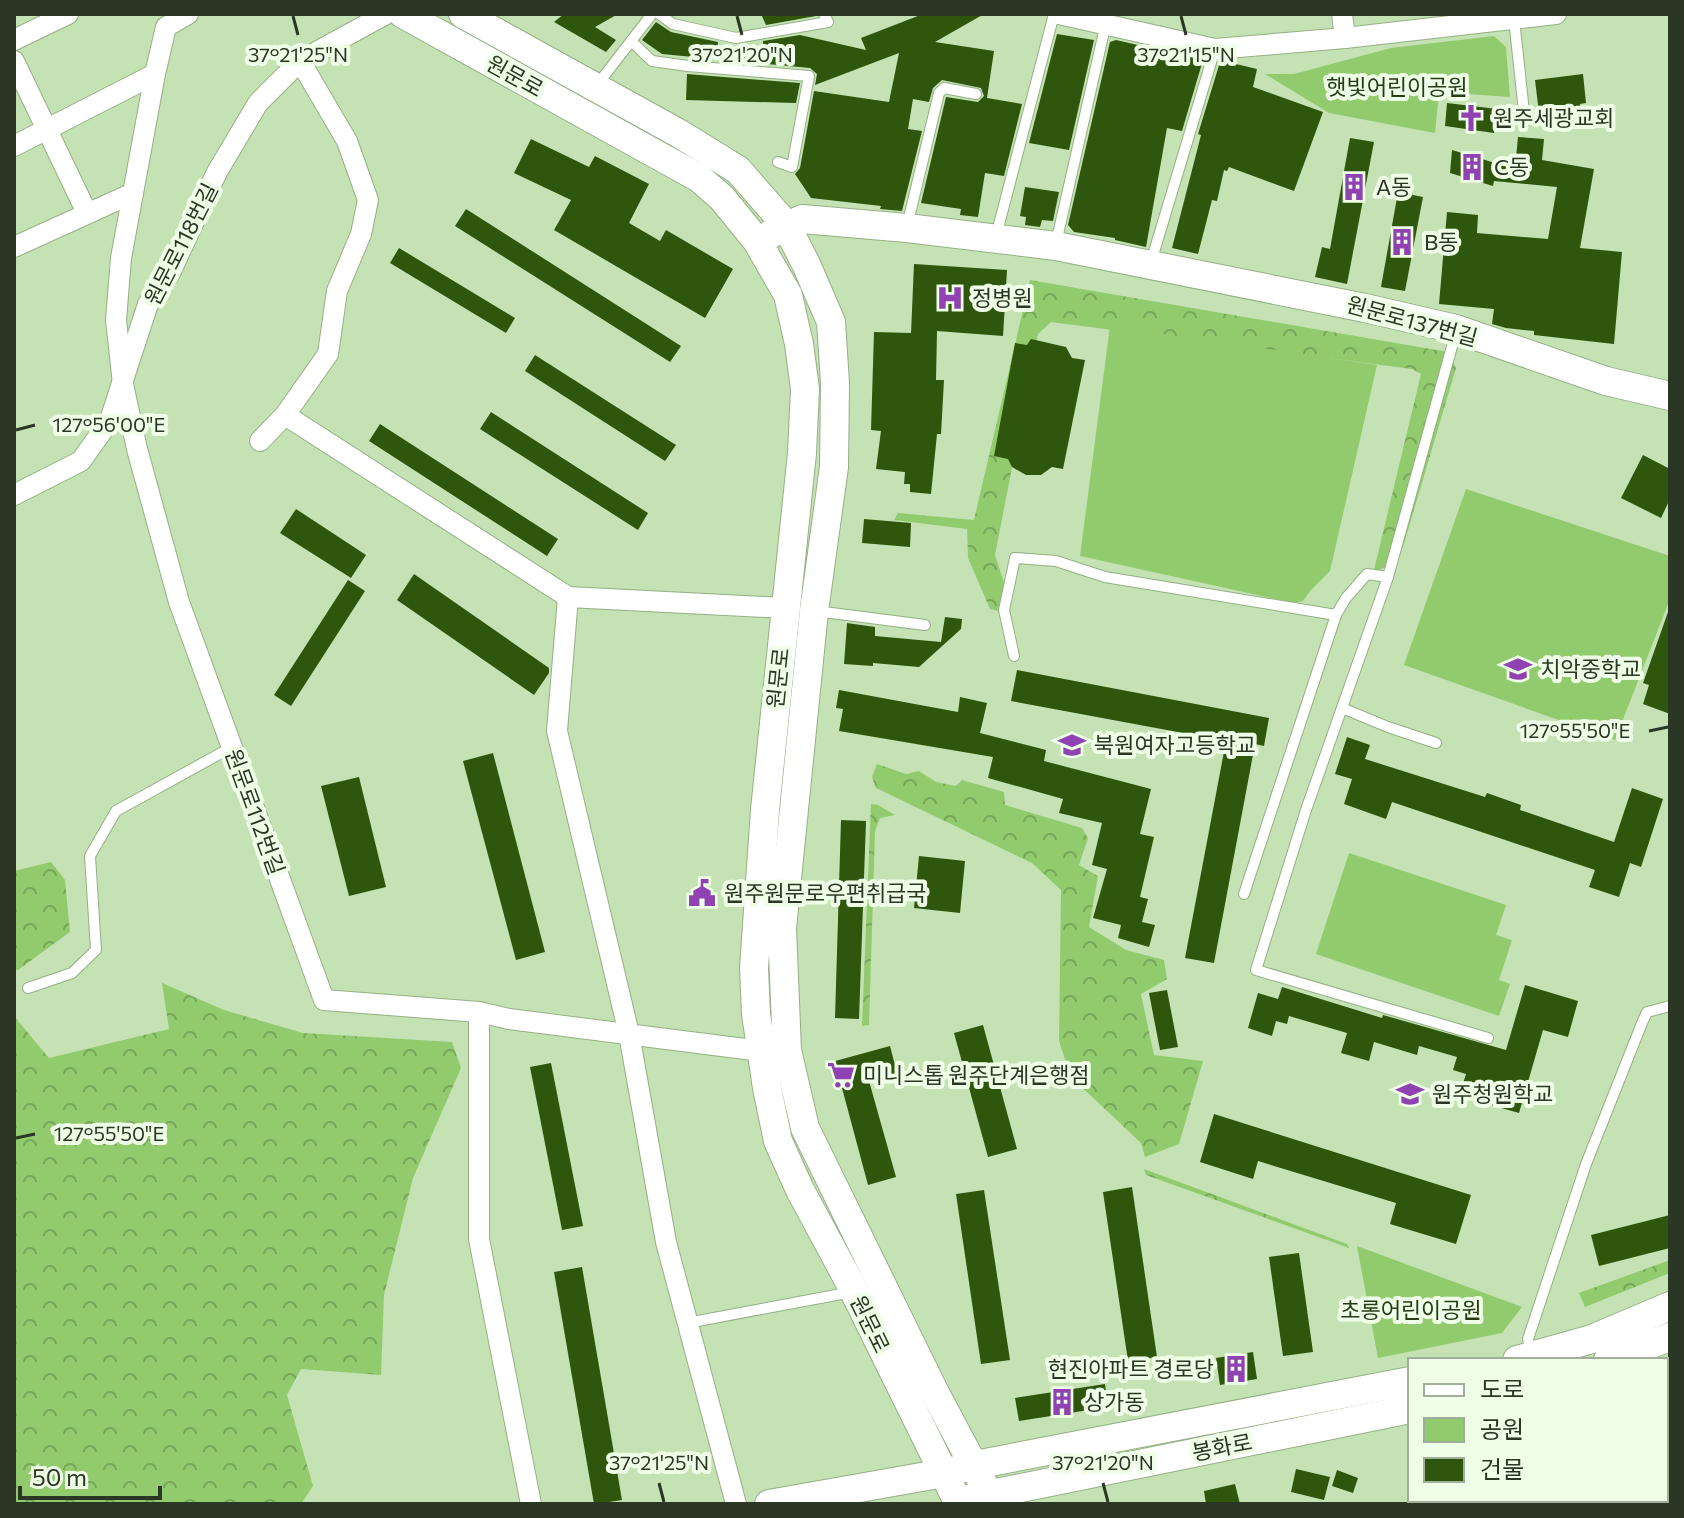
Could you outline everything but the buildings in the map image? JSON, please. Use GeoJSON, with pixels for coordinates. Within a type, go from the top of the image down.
{"type":"FeatureCollection","features":[{"type":"Feature","properties":{"kind":"main road","name":"원문로"},"geometry":{"type":"LineString","coordinates":[[403,14],[699,178],[722,198],[757,241],[788,295],[805,389],[800,610],[774,1050],[778,1141],[944,1473],[952,1503]]}},
{"type":"Feature","properties":{"kind":"main road","name":"원문로"},"geometry":{"type":"LineString","coordinates":[[463,14],[596,86],[738,170],[786,225],[831,322],[833,353],[834,467],[800,610]]}},
{"type":"Feature","properties":{"kind":"main road","name":"원문로137번길"},"geometry":{"type":"LineString","coordinates":[[786,225],[802,219],[907,228],[1056,246],[1150,264],[1456,329],[1606,381],[1670,396]]}},
{"type":"Feature","properties":{"kind":"main road"},"geometry":{"type":"LineString","coordinates":[[757,241],[786,225]]}},
{"type":"Feature","properties":{"kind":"main road","name":"원문로"},"geometry":{"type":"LineString","coordinates":[[774,1050],[805,1128],[933,1389],[992,1499]]}},
{"type":"Feature","properties":{"kind":"main road"},"geometry":{"type":"LineString","coordinates":[[1530,1358],[1592,1339],[1670,1306]]}},
{"type":"Feature","properties":{"kind":"main road"},"geometry":{"type":"LineString","coordinates":[[1613,1358],[1670,1337]]}},
{"type":"Feature","properties":{"kind":"main road","name":"봉화로"},"geometry":{"type":"LineString","coordinates":[[944,1473],[1408,1381]]}},
{"type":"Feature","properties":{"kind":"main road","name":"봉화로"},"geometry":{"type":"LineString","coordinates":[[952,1503],[992,1499],[1408,1409]]}},
{"type":"Feature","properties":{"kind":"main road"},"geometry":{"type":"LineString","coordinates":[[769,1504],[944,1473]]}},
{"type":"Feature","properties":{"kind":"street"},"geometry":{"type":"LineString","coordinates":[[14,40],[68,14]]}},
{"type":"Feature","properties":{"kind":"street","name":"원문로112번길"},"geometry":{"type":"LineString","coordinates":[[188,14],[166,27],[121,258],[116,320],[123,384],[137,449],[179,602],[324,1000],[479,1012],[509,1019],[774,1050]]}},
{"type":"Feature","properties":{"kind":"street","name":"원문로118번길"},"geometry":{"type":"LineString","coordinates":[[14,495],[81,461],[110,420],[148,304],[170,273],[217,172],[258,103],[300,61],[386,14]]}},
{"type":"Feature","properties":{"kind":"street"},"geometry":{"type":"LineString","coordinates":[[1057,14],[1215,49],[1556,14]]}},
{"type":"Feature","properties":{"kind":"street"},"geometry":{"type":"LineString","coordinates":[[1342,14],[1345,38]]}},
{"type":"Feature","properties":{"kind":"street"},"geometry":{"type":"LineString","coordinates":[[14,61],[87,213]]}},
{"type":"Feature","properties":{"kind":"street"},"geometry":{"type":"LineString","coordinates":[[260,441],[285,415],[328,354],[337,291],[361,234],[368,200],[347,141],[300,61]]}},
{"type":"Feature","properties":{"kind":"street"},"geometry":{"type":"LineString","coordinates":[[14,146],[155,74]]}},
{"type":"Feature","properties":{"kind":"street"},"geometry":{"type":"LineString","coordinates":[[14,247],[133,193]]}},
{"type":"Feature","properties":{"kind":"street"},"geometry":{"type":"LineString","coordinates":[[285,415],[568,597],[800,610]]}},
{"type":"Feature","properties":{"kind":"street"},"geometry":{"type":"LineString","coordinates":[[568,597],[557,731],[629,1034],[666,1242],[736,1504]]}},
{"type":"Feature","properties":{"kind":"street"},"geometry":{"type":"LineString","coordinates":[[479,1012],[479,1239],[531,1504]]}},
{"type":"Feature","properties":{"kind":"lane"},"geometry":{"type":"LineString","coordinates":[[596,86],[652,14]]}},
{"type":"Feature","properties":{"kind":"lane"},"geometry":{"type":"LineString","coordinates":[[659,14],[673,24],[736,38],[828,22],[824,14]]}},
{"type":"Feature","properties":{"kind":"lane"},"geometry":{"type":"LineString","coordinates":[[995,238],[1057,14]]}},
{"type":"Feature","properties":{"kind":"lane"},"geometry":{"type":"LineString","coordinates":[[1514,19],[1525,121]]}},
{"type":"Feature","properties":{"kind":"lane"},"geometry":{"type":"LineString","coordinates":[[1056,246],[1106,23]]}},
{"type":"Feature","properties":{"kind":"lane"},"geometry":{"type":"LineString","coordinates":[[631,41],[652,61],[809,76],[792,167],[778,162]]}},
{"type":"Feature","properties":{"kind":"lane"},"geometry":{"type":"LineString","coordinates":[[1150,264],[1215,49]]}},
{"type":"Feature","properties":{"kind":"lane"},"geometry":{"type":"LineString","coordinates":[[907,228],[939,93],[944,88],[976,94]]}},
{"type":"Feature","properties":{"kind":"lane"},"geometry":{"type":"LineString","coordinates":[[1456,329],[1388,577],[1306,810],[1256,970],[1488,1038]]}},
{"type":"Feature","properties":{"kind":"lane"},"geometry":{"type":"LineString","coordinates":[[1014,656],[1004,610],[1015,558],[1056,561],[1105,577],[1336,615]]}},
{"type":"Feature","properties":{"kind":"lane"},"geometry":{"type":"LineString","coordinates":[[1244,894],[1336,615],[1367,574],[1388,577]]}},
{"type":"Feature","properties":{"kind":"lane"},"geometry":{"type":"LineString","coordinates":[[800,610],[925,625]]}},
{"type":"Feature","properties":{"kind":"lane"},"geometry":{"type":"LineString","coordinates":[[1342,708],[1436,743]]}},
{"type":"Feature","properties":{"kind":"lane"},"geometry":{"type":"LineString","coordinates":[[28,988],[72,973],[96,950],[90,856],[116,811],[232,747]]}},
{"type":"Feature","properties":{"kind":"lane"},"geometry":{"type":"LineString","coordinates":[[1527,1358],[1528,1339],[1586,1164],[1647,1012],[1670,1006]]}},
{"type":"Feature","properties":{"kind":"lane"},"geometry":{"type":"LineString","coordinates":[[687,1323],[854,1292]]}},
{"type":"Feature","properties":{"kind":"green space","name":"햇빛어린이공원"},"geometry":{"type":"Polygon","coordinates":[[[1494,36],[1506,47],[1510,97],[1439,92],[1435,133],[1329,113],[1265,74],[1294,74],[1391,48],[1494,36]]]}},
{"type":"Feature","properties":{"kind":"green space"},"geometry":{"type":"Polygon","coordinates":[[[1030,280],[1448,352],[1456,368],[1403,547],[1393,562],[1373,574],[1421,374],[1412,369],[1051,322],[1038,334],[995,555],[1010,601],[1008,613],[990,609],[968,558],[967,529],[894,520],[898,513],[974,520],[1030,280]]]}},
{"type":"Feature","properties":{"kind":"green space"},"geometry":{"type":"Polygon","coordinates":[[[1110,326],[1377,365],[1330,571],[1303,601],[1294,603],[1080,556],[1110,326]]]}},
{"type":"Feature","properties":{"kind":"green space"},"geometry":{"type":"Polygon","coordinates":[[[1466,489],[1670,556],[1670,599],[1615,740],[1404,665],[1466,489]]]}},
{"type":"Feature","properties":{"kind":"green space"},"geometry":{"type":"Polygon","coordinates":[[[877,764],[906,774],[919,771],[936,782],[956,786],[962,780],[1004,792],[1005,805],[1082,828],[1088,838],[1079,865],[1098,876],[1089,927],[1126,950],[1164,960],[1167,979],[1141,994],[1154,1055],[1203,1061],[1179,1144],[1145,1157],[1141,1143],[1071,1077],[1059,1041],[1061,890],[1032,863],[876,788],[872,777],[877,764]]]}},
{"type":"Feature","properties":{"kind":"green space"},"geometry":{"type":"Polygon","coordinates":[[[871,804],[895,815],[880,818],[875,831],[869,1025],[862,1026],[871,804]]]}},
{"type":"Feature","properties":{"kind":"green space"},"geometry":{"type":"Polygon","coordinates":[[[1349,853],[1506,905],[1496,935],[1512,940],[1499,980],[1510,984],[1499,1016],[1316,954],[1349,853]]]}},
{"type":"Feature","properties":{"kind":"green space"},"geometry":{"type":"Polygon","coordinates":[[[51,862],[65,880],[70,932],[14,970],[14,871],[51,862]]]}},
{"type":"Feature","properties":{"kind":"green space"},"geometry":{"type":"Polygon","coordinates":[[[162,983],[224,1010],[303,1033],[452,1042],[461,1068],[413,1178],[384,1295],[381,1375],[301,1369],[287,1395],[313,1486],[301,1504],[14,1504],[14,1016],[49,1058],[169,1029],[162,983]]]}},
{"type":"Feature","properties":{"kind":"green space"},"geometry":{"type":"Polygon","coordinates":[[[1144,1169],[1347,1244],[1349,1248],[1146,1175],[1144,1169]]]}},
{"type":"Feature","properties":{"kind":"green space","name":"초롱어린이공원"},"geometry":{"type":"Polygon","coordinates":[[[1357,1246],[1522,1307],[1502,1333],[1378,1358],[1357,1246]]]}},
{"type":"Feature","properties":{"kind":"green space"},"geometry":{"type":"Polygon","coordinates":[[[1670,1260],[1670,1273],[1585,1307],[1579,1293],[1670,1260]]]}},
{"type":"Feature","properties":{"kind":"place","name":"원주세광교회"},"geometry":{"type":"Point","coordinates":[1471,118]}},
{"type":"Feature","properties":{"kind":"place","name":"C동"},"geometry":{"type":"Point","coordinates":[1472,167]}},
{"type":"Feature","properties":{"kind":"place","name":"A동"},"geometry":{"type":"Point","coordinates":[1354,187]}},
{"type":"Feature","properties":{"kind":"place","name":"B동"},"geometry":{"type":"Point","coordinates":[1402,242]}},
{"type":"Feature","properties":{"kind":"place","name":"정병원"},"geometry":{"type":"Point","coordinates":[950,298]}},
{"type":"Feature","properties":{"kind":"place","name":"치악중학교"},"geometry":{"type":"Point","coordinates":[1518,669]}},
{"type":"Feature","properties":{"kind":"place","name":"북원여자고등학교"},"geometry":{"type":"Point","coordinates":[1072,745]}},
{"type":"Feature","properties":{"kind":"place","name":"원주원문로우편취급국"},"geometry":{"type":"Point","coordinates":[702,893]}},
{"type":"Feature","properties":{"kind":"place","name":"미니스톱 원주단계은행점"},"geometry":{"type":"Point","coordinates":[841,1075]}},
{"type":"Feature","properties":{"kind":"place","name":"원주청원학교"},"geometry":{"type":"Point","coordinates":[1410,1094]}},
{"type":"Feature","properties":{"kind":"place","name":"현진아파트 경로당"},"geometry":{"type":"Point","coordinates":[1236,1369]}},
{"type":"Feature","properties":{"kind":"place","name":"상가동"},"geometry":{"type":"Point","coordinates":[1062,1402]}}]}
